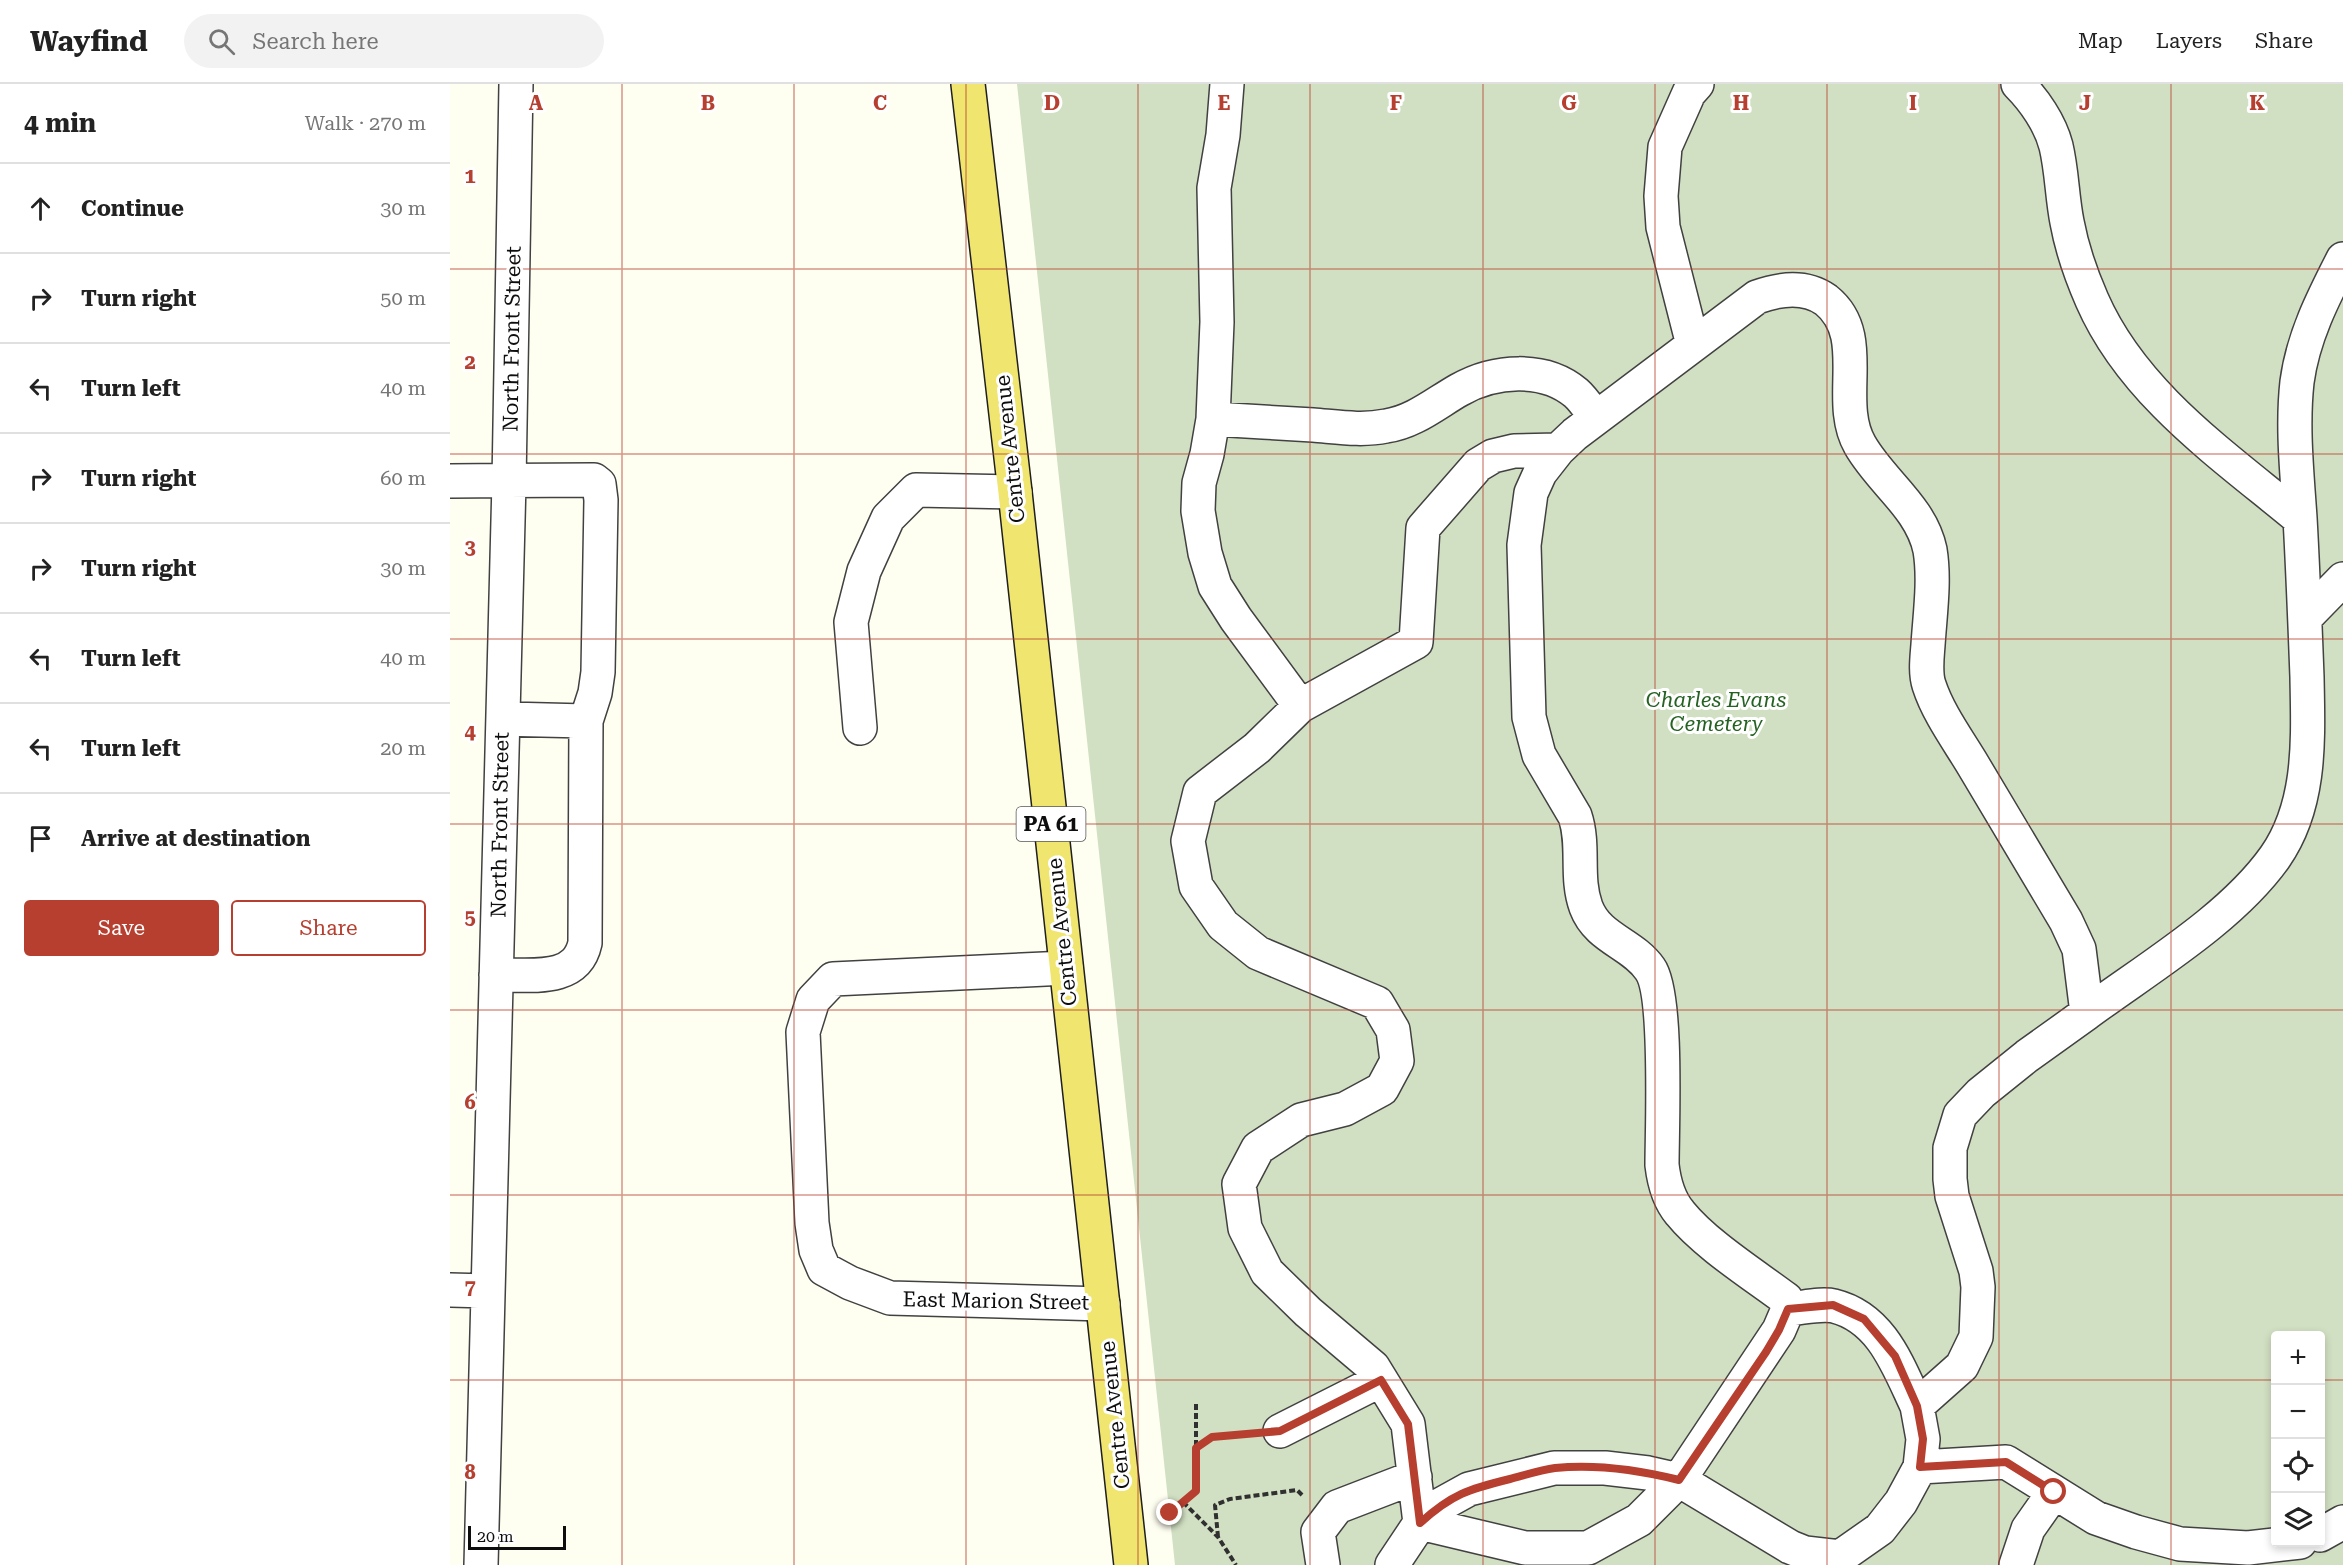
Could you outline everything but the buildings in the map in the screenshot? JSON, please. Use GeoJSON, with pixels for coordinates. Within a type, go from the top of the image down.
{"type":"FeatureCollection","features":[{"type":"Feature","properties":{"kind":"main road","name":"Centre Avenue"},"geometry":{"type":"LineString","coordinates":[[968,84],[1015,492],[1131,1565]]}},
{"type":"Feature","properties":{"kind":"street","name":"North Front Street"},"geometry":{"type":"LineString","coordinates":[[481,1565],[509,482],[516,84]]}},
{"type":"Feature","properties":{"kind":"street"},"geometry":{"type":"LineString","coordinates":[[1227,84],[1214,188],[1217,322],[1213,419],[1198,498],[1198,511],[1207,561],[1215,586],[1236,619],[1300,706]]}},
{"type":"Feature","properties":{"kind":"street"},"geometry":{"type":"LineString","coordinates":[[1693,345],[1663,227],[1661,196],[1665,147],[1685,101],[1697,84]]}},
{"type":"Feature","properties":{"kind":"street"},"geometry":{"type":"LineString","coordinates":[[2018,84],[2031,97],[2055,144],[2072,247],[2092,300],[2116,343],[2140,377],[2184,422],[2300,519]]}},
{"type":"Feature","properties":{"kind":"street"},"geometry":{"type":"LineString","coordinates":[[1917,1406],[1962,1366],[1976,1337],[1978,1287],[1976,1271],[1952,1196],[1950,1179],[1950,1148],[1960,1115],[1981,1093],[2027,1056],[2218,916],[2258,878],[2276,854],[2302,797],[2308,745],[2305,618],[2295,441],[2297,382],[2310,329],[2343,259]]}},
{"type":"Feature","properties":{"kind":"street"},"geometry":{"type":"LineString","coordinates":[[1420,1523],[1526,1548],[1588,1548],[1639,1520],[1679,1480],[1766,1352],[1788,1309],[1786,1299],[1699,1232],[1679,1212],[1672,1200],[1664,1181],[1662,1165],[1661,1019],[1656,981],[1652,971],[1640,956],[1600,931],[1591,920],[1581,893],[1581,837],[1575,816],[1535,746],[1529,717],[1524,546],[1531,493],[1540,473],[1558,450],[1596,418],[1757,297],[1784,290],[1808,291],[1835,308],[1842,318],[1848,333],[1851,417],[1858,443],[1883,478],[1910,507],[1927,537],[1932,573],[1928,683],[1946,719],[2066,921],[2079,949],[2087,1013]]}},
{"type":"Feature","properties":{"kind":"street"},"geometry":{"type":"LineString","coordinates":[[1213,419],[1355,428],[1388,426],[1411,419],[1462,389],[1489,378],[1514,374],[1543,377],[1566,386],[1577,394],[1596,418]]}},
{"type":"Feature","properties":{"kind":"street"},"geometry":{"type":"LineString","coordinates":[[1420,1523],[1408,1424],[1373,1367],[1308,1312],[1267,1272],[1245,1228],[1239,1184],[1258,1148],[1301,1120],[1346,1109],[1382,1089],[1397,1061],[1393,1030],[1377,1003],[1258,953],[1222,925],[1196,886],[1188,841],[1200,792],[1257,748],[1300,706],[1416,642],[1423,528],[1478,465],[1493,456],[1514,451],[1558,450]]}},
{"type":"Feature","properties":{"kind":"street"},"geometry":{"type":"LineString","coordinates":[[450,481],[594,480],[599,484],[601,490],[598,672],[595,693],[586,721],[585,943],[583,954],[570,969],[553,974],[496,975]]}},
{"type":"Feature","properties":{"kind":"street"},"geometry":{"type":"LineString","coordinates":[[860,728],[851,622],[864,571],[888,518],[916,490],[1015,492]]}},
{"type":"Feature","properties":{"kind":"street"},"geometry":{"type":"LineString","coordinates":[[2305,618],[2343,579]]}},
{"type":"Feature","properties":{"kind":"street"},"geometry":{"type":"LineString","coordinates":[[503,719],[586,721]]}},
{"type":"Feature","properties":{"kind":"street","name":"East Marion Street"},"geometry":{"type":"LineString","coordinates":[[1066,968],[833,979],[813,1000],[803,1032],[812,1222],[816,1250],[824,1269],[850,1283],[890,1298],[1102,1304]]}},
{"type":"Feature","properties":{"kind":"street"},"geometry":{"type":"LineString","coordinates":[[450,1290],[488,1291]]}},
{"type":"Feature","properties":{"kind":"street"},"geometry":{"type":"LineString","coordinates":[[1392,1565],[1420,1523],[1440,1505],[1469,1489],[1554,1468],[1605,1468],[1648,1473],[1679,1480],[1791,1547],[1805,1553],[1839,1561],[1880,1529],[1901,1502],[1920,1467],[1923,1439],[1917,1406],[1895,1356],[1864,1319],[1833,1305],[1788,1309]]}},
{"type":"Feature","properties":{"kind":"street"},"geometry":{"type":"LineString","coordinates":[[1280,1431],[1381,1380]]}},
{"type":"Feature","properties":{"kind":"street"},"geometry":{"type":"LineString","coordinates":[[1920,1467],[2006,1462],[2096,1518],[2136,1532],[2180,1544],[2248,1548],[2271,1545]]}},
{"type":"Feature","properties":{"kind":"street"},"geometry":{"type":"LineString","coordinates":[[1323,1565],[1318,1532],[1337,1507],[1415,1477]]}},
{"type":"Feature","properties":{"kind":"street"},"geometry":{"type":"LineString","coordinates":[[2016,1565],[2028,1529],[2054,1492]]}},
{"type":"Feature","properties":{"kind":"street"},"geometry":{"type":"LineString","coordinates":[[2325,1532],[2343,1521]]}},
{"type":"Feature","properties":{"kind":"path"},"geometry":{"type":"LineString","coordinates":[[1126,1518],[1170,1513],[1196,1491],[1196,1402]]}},
{"type":"Feature","properties":{"kind":"path"},"geometry":{"type":"LineString","coordinates":[[1196,1448],[1212,1437],[1280,1431]]}},
{"type":"Feature","properties":{"kind":"path"},"geometry":{"type":"LineString","coordinates":[[1218,1537],[1215,1505],[1230,1499],[1297,1491],[1328,1518]]}},
{"type":"Feature","properties":{"kind":"path"},"geometry":{"type":"LineString","coordinates":[[1183,1503],[1218,1537],[1236,1565]]}},
{"type":"Feature","properties":{"kind":"green space","name":"Charles Evans Cemetery"},"geometry":{"type":"Polygon","coordinates":[[[1017,84],[2343,84],[2343,1565],[1175,1565],[1017,84]]]}},
{"type":"Feature","properties":{"kind":"route"},"geometry":{"type":"LineString","coordinates":[[1170,1513],[1196,1491],[1196,1448],[1212,1437],[1280,1431],[1381,1380],[1408,1424],[1420,1523],[1440,1505],[1469,1489],[1554,1468],[1605,1468],[1648,1473],[1679,1480],[1766,1352],[1788,1309],[1833,1305],[1864,1319],[1895,1356],[1917,1406],[1923,1439],[1920,1467],[2006,1462],[2054,1492]]}}]}
